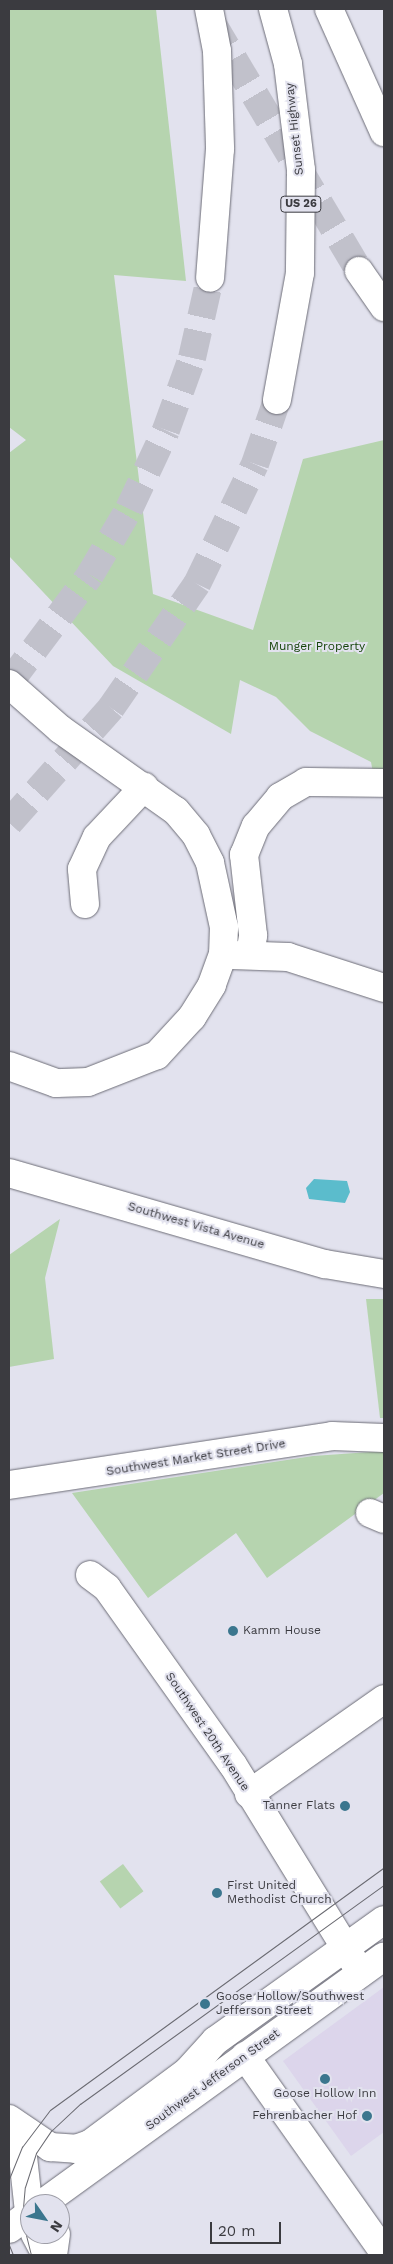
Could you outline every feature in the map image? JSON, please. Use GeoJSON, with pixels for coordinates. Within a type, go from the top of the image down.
{"type":"FeatureCollection","features":[{"type":"Feature","properties":{"kind":"main road"},"geometry":{"type":"LineString","coordinates":[[209,9],[217,51],[220,149],[210,278]]}},
{"type":"Feature","properties":{"kind":"main road","name":"Sunset Highway"},"geometry":{"type":"LineString","coordinates":[[273,9],[288,64],[301,170],[300,273],[277,400]]}},
{"type":"Feature","properties":{"kind":"main road"},"geometry":{"type":"LineString","coordinates":[[329,9],[384,132]]}},
{"type":"Feature","properties":{"kind":"main road"},"geometry":{"type":"LineString","coordinates":[[359,271],[384,307]]}},
{"type":"Feature","properties":{"kind":"main road"},"geometry":{"type":"LineString","coordinates":[[9,684],[60,729],[144,786],[176,811],[196,835],[210,863],[222,906],[223,954],[192,1017],[157,1055],[88,1082],[56,1083],[9,1066]]}},
{"type":"Feature","properties":{"kind":"main road"},"geometry":{"type":"LineString","coordinates":[[250,955],[253,929],[244,855],[256,826],[280,797],[306,782],[384,783]]}},
{"type":"Feature","properties":{"kind":"main road"},"geometry":{"type":"LineString","coordinates":[[86,904],[82,869],[96,837],[144,786]]}},
{"type":"Feature","properties":{"kind":"main road"},"geometry":{"type":"LineString","coordinates":[[223,954],[288,957],[384,988]]}},
{"type":"Feature","properties":{"kind":"main road","name":"Southwest Vista Avenue"},"geometry":{"type":"LineString","coordinates":[[9,1173],[325,1264],[384,1274]]}},
{"type":"Feature","properties":{"kind":"main road","name":"Southwest Market Street Drive"},"geometry":{"type":"LineString","coordinates":[[9,1485],[332,1436],[384,1438]]}},
{"type":"Feature","properties":{"kind":"main road","name":"Southwest 20th Avenue"},"geometry":{"type":"LineString","coordinates":[[90,1575],[107,1588],[249,1794],[361,1973]]}},
{"type":"Feature","properties":{"kind":"main road"},"geometry":{"type":"LineString","coordinates":[[249,1794],[384,1699]]}},
{"type":"Feature","properties":{"kind":"main road","name":"Southwest Jefferson Street"},"geometry":{"type":"LineString","coordinates":[[14,2124],[50,2147],[76,2149],[90,2144],[188,2072],[215,2041],[384,1920]]}},
{"type":"Feature","properties":{"kind":"main road","name":"Southwest Jefferson Street"},"geometry":{"type":"LineString","coordinates":[[57,2194],[68,2184],[384,1956]]}},
{"type":"Feature","properties":{"kind":"main road"},"geometry":{"type":"LineString","coordinates":[[246,2056],[384,2252]]}},
{"type":"Feature","properties":{"kind":"main road"},"geometry":{"type":"LineString","coordinates":[[14,2124],[25,2194]]}},
{"type":"Feature","properties":{"kind":"main road"},"geometry":{"type":"LineString","coordinates":[[65,2194],[68,2184]]}},
{"type":"Feature","properties":{"kind":"shaded area"},"geometry":{"type":"Polygon","coordinates":[[[384,1987],[384,2132],[351,2156],[283,2061],[384,1987]]]}},
{"type":"Feature","properties":{"kind":"green space","name":"Munger Property"},"geometry":{"type":"Polygon","coordinates":[[[9,9],[156,9],[186,281],[114,275],[153,594],[253,630],[303,459],[384,440],[384,779],[374,778],[371,762],[310,731],[276,697],[240,680],[231,734],[113,666],[9,556],[9,453],[26,440],[9,427],[9,9]]]}},
{"type":"Feature","properties":{"kind":"green space"},"geometry":{"type":"Polygon","coordinates":[[[60,1219],[45,1278],[54,1359],[9,1367],[9,1255],[60,1219]]]}},
{"type":"Feature","properties":{"kind":"green space"},"geometry":{"type":"Polygon","coordinates":[[[366,1299],[384,1299],[384,1418],[380,1418],[366,1299]]]}},
{"type":"Feature","properties":{"kind":"green space"},"geometry":{"type":"Polygon","coordinates":[[[384,1451],[384,1493],[267,1578],[236,1533],[148,1598],[72,1493],[313,1456],[384,1451]]]}},
{"type":"Feature","properties":{"kind":"green space"},"geometry":{"type":"Polygon","coordinates":[[[123,1864],[143,1891],[120,1909],[100,1881],[123,1864]]]}},
{"type":"Feature","properties":{"kind":"water"},"geometry":{"type":"Polygon","coordinates":[[[314,1179],[347,1181],[350,1192],[345,1203],[309,1199],[306,1188],[314,1179]]]}},
{"type":"Feature","properties":{"kind":"tunnel"},"geometry":{"type":"LineString","coordinates":[[212,23],[359,271]]}},
{"type":"Feature","properties":{"kind":"tunnel"},"geometry":{"type":"LineString","coordinates":[[9,683],[90,575],[129,509],[166,430],[192,358],[210,278]]}},
{"type":"Feature","properties":{"kind":"tunnel"},"geometry":{"type":"LineString","coordinates":[[9,823],[111,708],[197,584],[255,464],[277,400]]}},
{"type":"Feature","properties":{"kind":"tram line"},"geometry":{"type":"LineString","coordinates":[[9,2179],[22,2147],[50,2110],[384,1867]]}},
{"type":"Feature","properties":{"kind":"tram line"},"geometry":{"type":"LineString","coordinates":[[31,2255],[22,2219],[25,2187],[36,2153],[51,2131],[80,2104],[384,1885]]}},
{"type":"Feature","properties":{"kind":"tram line"},"geometry":{"type":"LineString","coordinates":[[9,2245],[13,2255]]}},
{"type":"Feature","properties":{"kind":"place","name":"Kamm House"},"geometry":{"type":"Point","coordinates":[233,1631]}},
{"type":"Feature","properties":{"kind":"place","name":"Tanner Flats"},"geometry":{"type":"Point","coordinates":[345,1806]}},
{"type":"Feature","properties":{"kind":"place","name":"First United Methodist Church"},"geometry":{"type":"Point","coordinates":[217,1893]}},
{"type":"Feature","properties":{"kind":"place","name":"Goose Hollow/Southwest Jefferson Street"},"geometry":{"type":"Point","coordinates":[205,2004]}},
{"type":"Feature","properties":{"kind":"place","name":"Goose Hollow Inn"},"geometry":{"type":"Point","coordinates":[325,2079]}},
{"type":"Feature","properties":{"kind":"place","name":"Fehrenbacher Hof"},"geometry":{"type":"Point","coordinates":[367,2116]}}]}
